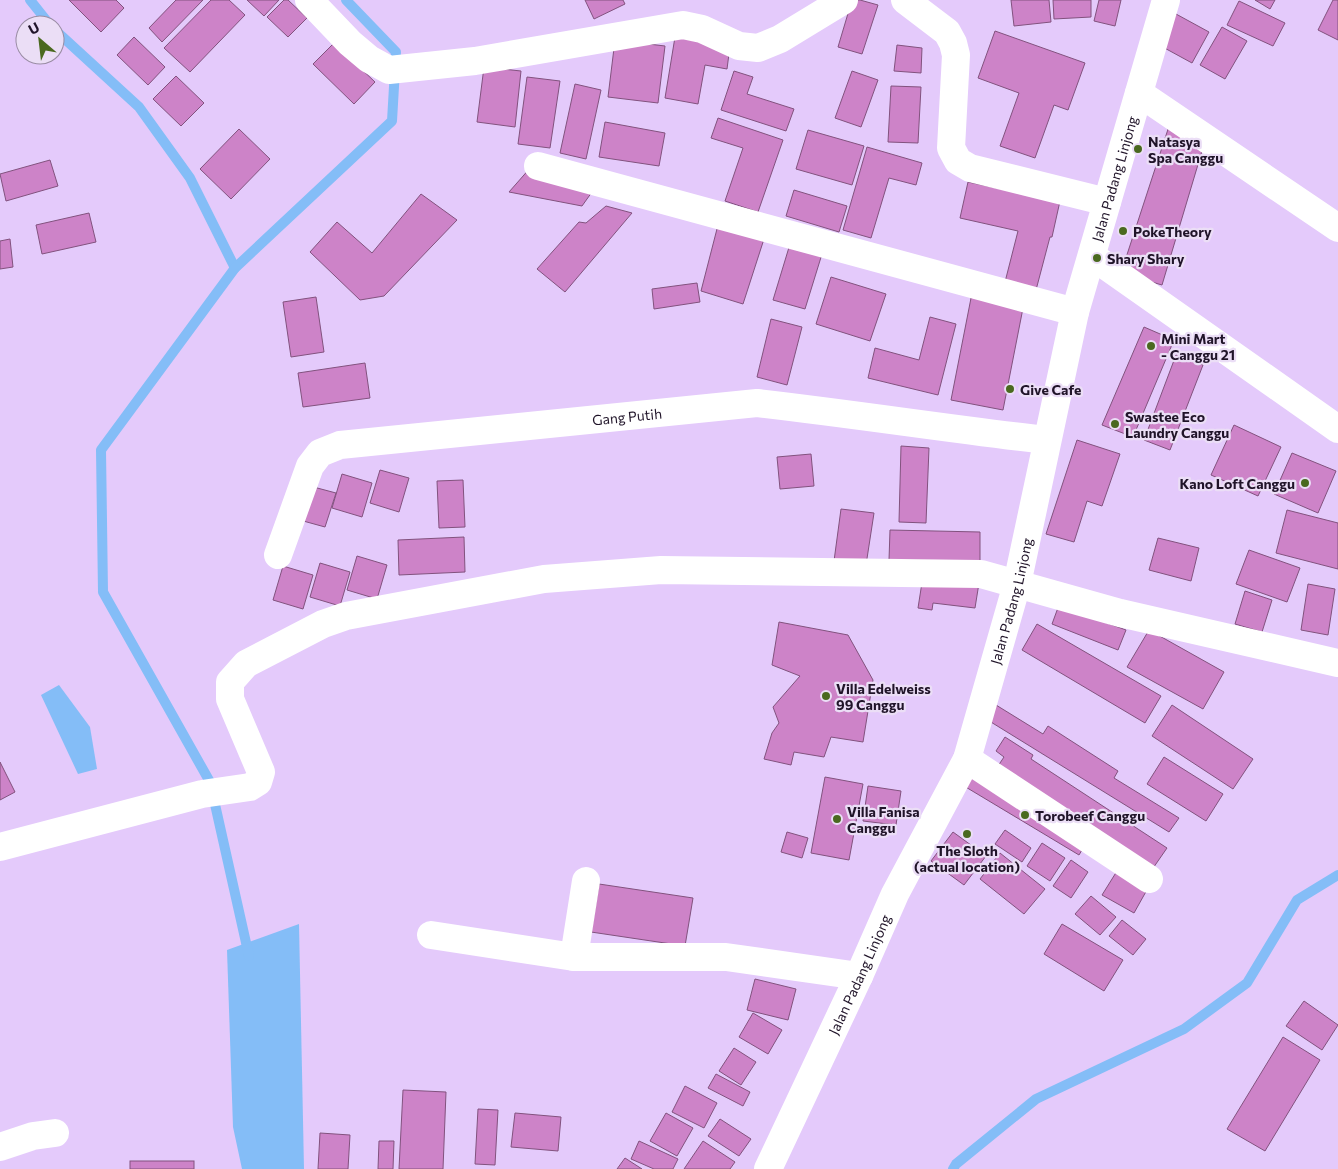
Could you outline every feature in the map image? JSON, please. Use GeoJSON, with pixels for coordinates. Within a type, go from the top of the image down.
{"type":"FeatureCollection","features":[{"type":"Feature","properties":{"kind":"street"},"geometry":{"type":"LineString","coordinates":[[309,0],[350,43],[369,59],[389,70],[475,60],[682,25],[702,29],[739,46],[758,48],[780,39],[835,2]]}},
{"type":"Feature","properties":{"kind":"street"},"geometry":{"type":"LineString","coordinates":[[904,0],[947,32],[953,43],[956,55],[951,148],[958,162],[970,168],[1107,202]]}},
{"type":"Feature","properties":{"kind":"street","name":"Jalan Padang Linjong"},"geometry":{"type":"LineString","coordinates":[[768,1169],[859,976],[895,894],[967,759],[1017,584],[1046,440],[1075,312],[1166,0]]}},
{"type":"Feature","properties":{"kind":"street"},"geometry":{"type":"LineString","coordinates":[[1139,93],[1338,228]]}},
{"type":"Feature","properties":{"kind":"street"},"geometry":{"type":"LineString","coordinates":[[538,166],[1075,312]]}},
{"type":"Feature","properties":{"kind":"street"},"geometry":{"type":"LineString","coordinates":[[1092,256],[1338,429]]}},
{"type":"Feature","properties":{"kind":"street","name":"Gang Putih"},"geometry":{"type":"LineString","coordinates":[[278,555],[310,466],[320,453],[340,445],[758,403],[1046,440]]}},
{"type":"Feature","properties":{"kind":"street"},"geometry":{"type":"LineString","coordinates":[[0,847],[202,794],[250,787],[258,782],[261,772],[230,699],[230,682],[246,664],[323,624],[346,616],[544,579],[661,570],[981,574],[1120,613],[1338,664]]}},
{"type":"Feature","properties":{"kind":"street"},"geometry":{"type":"LineString","coordinates":[[967,759],[1149,879]]}},
{"type":"Feature","properties":{"kind":"street"},"geometry":{"type":"LineString","coordinates":[[574,957],[586,881]]}},
{"type":"Feature","properties":{"kind":"street"},"geometry":{"type":"LineString","coordinates":[[431,935],[574,957],[726,957],[859,976]]}},
{"type":"Feature","properties":{"kind":"street"},"geometry":{"type":"LineString","coordinates":[[0,1147],[33,1136],[55,1133]]}},
{"type":"Feature","properties":{"kind":"water"},"geometry":{"type":"Polygon","coordinates":[[[59,685],[90,727],[97,769],[78,774],[41,695],[59,685]]]}},
{"type":"Feature","properties":{"kind":"water"},"geometry":{"type":"Polygon","coordinates":[[[299,924],[304,1169],[242,1169],[233,1127],[227,950],[299,924]]]}},
{"type":"Feature","properties":{"kind":"building"},"geometry":{"type":"Polygon","coordinates":[[[69,0],[116,0],[124,8],[101,32],[69,0]]]}},
{"type":"Feature","properties":{"kind":"building"},"geometry":{"type":"Polygon","coordinates":[[[176,0],[203,0],[162,42],[149,28],[176,0]]]}},
{"type":"Feature","properties":{"kind":"building"},"geometry":{"type":"Polygon","coordinates":[[[211,0],[229,0],[245,15],[190,72],[164,48],[211,0]]]}},
{"type":"Feature","properties":{"kind":"building"},"geometry":{"type":"Polygon","coordinates":[[[247,0],[279,0],[264,16],[247,0]]]}},
{"type":"Feature","properties":{"kind":"building"},"geometry":{"type":"Polygon","coordinates":[[[284,0],[288,0],[307,18],[288,37],[267,17],[284,0]]]}},
{"type":"Feature","properties":{"kind":"building"},"geometry":{"type":"Polygon","coordinates":[[[585,0],[623,0],[625,4],[594,19],[585,0]]]}},
{"type":"Feature","properties":{"kind":"building"},"geometry":{"type":"Polygon","coordinates":[[[852,0],[860,0],[878,5],[862,54],[838,47],[852,0]]]}},
{"type":"Feature","properties":{"kind":"building"},"geometry":{"type":"Polygon","coordinates":[[[1011,0],[1049,0],[1051,22],[1014,26],[1011,0]]]}},
{"type":"Feature","properties":{"kind":"building"},"geometry":{"type":"Polygon","coordinates":[[[1053,0],[1091,0],[1091,17],[1054,19],[1053,0]]]}},
{"type":"Feature","properties":{"kind":"building"},"geometry":{"type":"Polygon","coordinates":[[[1099,0],[1121,0],[1115,26],[1094,21],[1099,0]]]}},
{"type":"Feature","properties":{"kind":"building"},"geometry":{"type":"Polygon","coordinates":[[[1255,0],[1275,0],[1270,9],[1255,0]]]}},
{"type":"Feature","properties":{"kind":"building"},"geometry":{"type":"Polygon","coordinates":[[[1333,0],[1338,0],[1338,40],[1318,30],[1333,0]]]}},
{"type":"Feature","properties":{"kind":"building"},"geometry":{"type":"Polygon","coordinates":[[[1239,1],[1285,23],[1273,46],[1227,25],[1239,1]]]}},
{"type":"Feature","properties":{"kind":"building"},"geometry":{"type":"Polygon","coordinates":[[[1176,14],[1209,32],[1192,63],[1159,45],[1176,14]]]}},
{"type":"Feature","properties":{"kind":"building"},"geometry":{"type":"Polygon","coordinates":[[[1222,27],[1247,41],[1225,79],[1200,65],[1222,27]]]}},
{"type":"Feature","properties":{"kind":"building"},"geometry":{"type":"Polygon","coordinates":[[[995,31],[1085,63],[1068,110],[1054,105],[1035,158],[1000,146],[1019,93],[978,78],[995,31]]]}},
{"type":"Feature","properties":{"kind":"building"},"geometry":{"type":"Polygon","coordinates":[[[134,37],[165,67],[148,85],[117,55],[134,37]]]}},
{"type":"Feature","properties":{"kind":"building"},"geometry":{"type":"Polygon","coordinates":[[[675,37],[730,46],[727,69],[705,65],[698,104],[665,98],[675,37]]]}},
{"type":"Feature","properties":{"kind":"building"},"geometry":{"type":"Polygon","coordinates":[[[615,40],[665,46],[658,103],[608,97],[615,40]]]}},
{"type":"Feature","properties":{"kind":"building"},"geometry":{"type":"Polygon","coordinates":[[[334,43],[375,82],[354,104],[313,64],[334,43]]]}},
{"type":"Feature","properties":{"kind":"building"},"geometry":{"type":"Polygon","coordinates":[[[897,45],[922,48],[921,73],[894,71],[897,45]]]}},
{"type":"Feature","properties":{"kind":"building"},"geometry":{"type":"Polygon","coordinates":[[[484,67],[521,71],[515,127],[477,122],[484,67]]]}},
{"type":"Feature","properties":{"kind":"building"},"geometry":{"type":"Polygon","coordinates":[[[734,71],[753,77],[747,94],[794,109],[786,131],[721,110],[734,71]]]}},
{"type":"Feature","properties":{"kind":"building"},"geometry":{"type":"Polygon","coordinates":[[[852,71],[878,80],[861,127],[835,118],[852,71]]]}},
{"type":"Feature","properties":{"kind":"building"},"geometry":{"type":"Polygon","coordinates":[[[176,76],[204,103],[181,126],[153,99],[176,76]]]}},
{"type":"Feature","properties":{"kind":"building"},"geometry":{"type":"Polygon","coordinates":[[[527,77],[560,81],[550,148],[518,144],[527,77]]]}},
{"type":"Feature","properties":{"kind":"building"},"geometry":{"type":"Polygon","coordinates":[[[575,84],[601,90],[586,159],[560,153],[575,84]]]}},
{"type":"Feature","properties":{"kind":"building"},"geometry":{"type":"Polygon","coordinates":[[[891,86],[921,87],[918,143],[888,142],[891,86]]]}},
{"type":"Feature","properties":{"kind":"building"},"geometry":{"type":"Polygon","coordinates":[[[1172,117],[1205,141],[1162,285],[1121,273],[1172,117]]]}},
{"type":"Feature","properties":{"kind":"building"},"geometry":{"type":"Polygon","coordinates":[[[718,118],[783,140],[758,212],[725,201],[743,148],[711,138],[718,118]]]}},
{"type":"Feature","properties":{"kind":"building"},"geometry":{"type":"Polygon","coordinates":[[[605,122],[665,133],[659,166],[599,157],[605,122]]]}},
{"type":"Feature","properties":{"kind":"building"},"geometry":{"type":"Polygon","coordinates":[[[239,129],[270,159],[231,199],[200,169],[239,129]]]}},
{"type":"Feature","properties":{"kind":"building"},"geometry":{"type":"Polygon","coordinates":[[[808,130],[864,146],[852,185],[796,169],[808,130]]]}},
{"type":"Feature","properties":{"kind":"building"},"geometry":{"type":"Polygon","coordinates":[[[867,147],[922,163],[916,185],[889,178],[871,238],[843,230],[867,147]]]}},
{"type":"Feature","properties":{"kind":"building"},"geometry":{"type":"Polygon","coordinates":[[[50,160],[58,186],[6,201],[0,174],[50,160]]]}},
{"type":"Feature","properties":{"kind":"building"},"geometry":{"type":"Polygon","coordinates":[[[531,167],[597,185],[582,206],[509,192],[531,167]]]}},
{"type":"Feature","properties":{"kind":"building"},"geometry":{"type":"Polygon","coordinates":[[[968,182],[1060,201],[1052,237],[1050,237],[1036,290],[1005,282],[1018,231],[960,218],[968,182]]]}},
{"type":"Feature","properties":{"kind":"building"},"geometry":{"type":"Polygon","coordinates":[[[794,190],[847,206],[839,232],[786,216],[794,190]]]}},
{"type":"Feature","properties":{"kind":"building"},"geometry":{"type":"Polygon","coordinates":[[[421,194],[457,220],[384,296],[360,300],[310,252],[337,222],[372,253],[421,194]]]}},
{"type":"Feature","properties":{"kind":"building"},"geometry":{"type":"Polygon","coordinates":[[[606,206],[632,213],[565,292],[537,269],[579,222],[586,223],[606,206]]]}},
{"type":"Feature","properties":{"kind":"building"},"geometry":{"type":"Polygon","coordinates":[[[89,213],[96,242],[42,254],[36,225],[89,213]]]}},
{"type":"Feature","properties":{"kind":"building"},"geometry":{"type":"Polygon","coordinates":[[[718,225],[764,239],[743,304],[701,291],[718,225]]]}},
{"type":"Feature","properties":{"kind":"building"},"geometry":{"type":"Polygon","coordinates":[[[10,239],[13,267],[0,269],[0,241],[10,239]]]}},
{"type":"Feature","properties":{"kind":"building"},"geometry":{"type":"Polygon","coordinates":[[[790,244],[822,254],[805,309],[773,300],[790,244]]]}},
{"type":"Feature","properties":{"kind":"building"},"geometry":{"type":"Polygon","coordinates":[[[831,277],[886,294],[870,341],[816,324],[831,277]]]}},
{"type":"Feature","properties":{"kind":"building"},"geometry":{"type":"Polygon","coordinates":[[[697,283],[700,302],[654,309],[652,289],[697,283]]]}},
{"type":"Feature","properties":{"kind":"building"},"geometry":{"type":"Polygon","coordinates":[[[972,293],[1024,303],[1003,410],[951,400],[972,293]]]}},
{"type":"Feature","properties":{"kind":"building"},"geometry":{"type":"Polygon","coordinates":[[[316,297],[324,352],[291,357],[283,302],[316,297]]]}},
{"type":"Feature","properties":{"kind":"building"},"geometry":{"type":"Polygon","coordinates":[[[930,317],[956,324],[938,395],[868,378],[875,348],[919,360],[930,317]]]}},
{"type":"Feature","properties":{"kind":"building"},"geometry":{"type":"Polygon","coordinates":[[[771,319],[802,327],[787,385],[757,377],[771,319]]]}},
{"type":"Feature","properties":{"kind":"building"},"geometry":{"type":"Polygon","coordinates":[[[1144,327],[1174,340],[1133,437],[1102,425],[1144,327]]]}},
{"type":"Feature","properties":{"kind":"building"},"geometry":{"type":"Polygon","coordinates":[[[1176,355],[1203,365],[1170,450],[1144,440],[1176,355]]]}},
{"type":"Feature","properties":{"kind":"building"},"geometry":{"type":"Polygon","coordinates":[[[365,363],[370,398],[303,407],[298,373],[365,363]]]}},
{"type":"Feature","properties":{"kind":"building"},"geometry":{"type":"Polygon","coordinates":[[[1234,425],[1281,447],[1258,496],[1211,475],[1234,425]]]}},
{"type":"Feature","properties":{"kind":"building"},"geometry":{"type":"Polygon","coordinates":[[[1077,440],[1120,454],[1102,506],[1087,501],[1074,542],[1046,534],[1077,440]]]}},
{"type":"Feature","properties":{"kind":"building"},"geometry":{"type":"Polygon","coordinates":[[[901,446],[929,448],[926,523],[899,522],[901,446]]]}},
{"type":"Feature","properties":{"kind":"building","name":"Kano Loft Canggu"},"geometry":{"type":"Polygon","coordinates":[[[1292,453],[1336,471],[1318,513],[1274,494],[1292,453]]]}},
{"type":"Feature","properties":{"kind":"building"},"geometry":{"type":"Polygon","coordinates":[[[811,454],[814,486],[780,489],[777,457],[811,454]]]}},
{"type":"Feature","properties":{"kind":"building"},"geometry":{"type":"Polygon","coordinates":[[[380,470],[409,478],[399,512],[370,503],[380,470]]]}},
{"type":"Feature","properties":{"kind":"building"},"geometry":{"type":"Polygon","coordinates":[[[342,474],[372,483],[362,517],[332,508],[342,474]]]}},
{"type":"Feature","properties":{"kind":"building"},"geometry":{"type":"Polygon","coordinates":[[[463,480],[465,527],[439,528],[437,481],[463,480]]]}},
{"type":"Feature","properties":{"kind":"building"},"geometry":{"type":"Polygon","coordinates":[[[306,485],[336,493],[325,527],[296,519],[306,485]]]}},
{"type":"Feature","properties":{"kind":"building"},"geometry":{"type":"Polygon","coordinates":[[[841,509],[874,513],[866,565],[834,561],[841,509]]]}},
{"type":"Feature","properties":{"kind":"building"},"geometry":{"type":"Polygon","coordinates":[[[1287,510],[1338,523],[1338,569],[1276,553],[1287,510]]]}},
{"type":"Feature","properties":{"kind":"building"},"geometry":{"type":"Polygon","coordinates":[[[890,530],[980,532],[980,561],[889,560],[890,530]]]}},
{"type":"Feature","properties":{"kind":"building"},"geometry":{"type":"Polygon","coordinates":[[[464,537],[465,572],[399,575],[398,540],[464,537]]]}},
{"type":"Feature","properties":{"kind":"building"},"geometry":{"type":"Polygon","coordinates":[[[1158,538],[1199,548],[1191,581],[1149,570],[1158,538]]]}},
{"type":"Feature","properties":{"kind":"building"},"geometry":{"type":"Polygon","coordinates":[[[1249,550],[1300,568],[1287,602],[1236,584],[1249,550]]]}},
{"type":"Feature","properties":{"kind":"building"},"geometry":{"type":"Polygon","coordinates":[[[357,556],[387,565],[377,599],[347,590],[357,556]]]}},
{"type":"Feature","properties":{"kind":"building"},"geometry":{"type":"Polygon","coordinates":[[[320,563],[350,572],[340,606],[310,597],[320,563]]]}},
{"type":"Feature","properties":{"kind":"building"},"geometry":{"type":"Polygon","coordinates":[[[283,566],[313,575],[303,609],[273,600],[283,566]]]}},
{"type":"Feature","properties":{"kind":"building"},"geometry":{"type":"Polygon","coordinates":[[[923,576],[979,583],[975,608],[933,603],[932,610],[918,608],[923,576]]]}},
{"type":"Feature","properties":{"kind":"building"},"geometry":{"type":"Polygon","coordinates":[[[1308,584],[1335,589],[1328,635],[1301,630],[1308,584]]]}},
{"type":"Feature","properties":{"kind":"building"},"geometry":{"type":"Polygon","coordinates":[[[1245,591],[1272,600],[1262,632],[1235,624],[1245,591]]]}},
{"type":"Feature","properties":{"kind":"building"},"geometry":{"type":"Polygon","coordinates":[[[1059,605],[1126,630],[1118,650],[1052,624],[1059,605]]]}},
{"type":"Feature","properties":{"kind":"building","name":"Villa Edelweiss 99 Canggu"},"geometry":{"type":"Polygon","coordinates":[[[779,622],[848,635],[873,680],[863,742],[831,737],[824,757],[794,752],[791,765],[764,759],[772,733],[779,723],[773,707],[800,676],[772,665],[779,622]]]}},
{"type":"Feature","properties":{"kind":"building"},"geometry":{"type":"Polygon","coordinates":[[[1037,624],[1161,696],[1145,723],[1022,650],[1037,624]]]}},
{"type":"Feature","properties":{"kind":"building"},"geometry":{"type":"Polygon","coordinates":[[[1149,630],[1224,672],[1203,709],[1127,667],[1149,630]]]}},
{"type":"Feature","properties":{"kind":"building"},"geometry":{"type":"Polygon","coordinates":[[[996,705],[1043,734],[1048,726],[1118,771],[1114,778],[1179,818],[1169,832],[986,719],[996,705]]]}},
{"type":"Feature","properties":{"kind":"building"},"geometry":{"type":"Polygon","coordinates":[[[1172,705],[1253,759],[1233,789],[1152,736],[1172,705]]]}},
{"type":"Feature","properties":{"kind":"building"},"geometry":{"type":"Polygon","coordinates":[[[1005,737],[1033,755],[1031,759],[1167,848],[1149,874],[994,772],[1004,757],[996,751],[1005,737]]]}},
{"type":"Feature","properties":{"kind":"building"},"geometry":{"type":"Polygon","coordinates":[[[1164,757],[1223,794],[1206,821],[1147,784],[1164,757]]]}},
{"type":"Feature","properties":{"kind":"building"},"geometry":{"type":"Polygon","coordinates":[[[0,762],[15,792],[0,800],[0,762]]]}},
{"type":"Feature","properties":{"kind":"building","name":"Torobeef Canggu"},"geometry":{"type":"Polygon","coordinates":[[[971,775],[1085,845],[1079,855],[964,786],[971,775]]]}},
{"type":"Feature","properties":{"kind":"building","name":"Villa Fanisa Canggu"},"geometry":{"type":"Polygon","coordinates":[[[825,777],[863,784],[849,860],[811,853],[825,777]]]}},
{"type":"Feature","properties":{"kind":"building"},"geometry":{"type":"Polygon","coordinates":[[[868,786],[901,791],[896,825],[863,821],[868,786]]]}},
{"type":"Feature","properties":{"kind":"building"},"geometry":{"type":"Polygon","coordinates":[[[1005,830],[1031,848],[1022,862],[995,844],[1005,830]]]}},
{"type":"Feature","properties":{"kind":"building"},"geometry":{"type":"Polygon","coordinates":[[[787,832],[808,838],[802,858],[781,852],[787,832]]]}},
{"type":"Feature","properties":{"kind":"building"},"geometry":{"type":"Polygon","coordinates":[[[953,832],[986,856],[964,885],[931,861],[953,832]]]}},
{"type":"Feature","properties":{"kind":"building"},"geometry":{"type":"Polygon","coordinates":[[[1042,843],[1065,858],[1050,881],[1027,866],[1042,843]]]}},
{"type":"Feature","properties":{"kind":"building"},"geometry":{"type":"Polygon","coordinates":[[[1000,853],[1045,889],[1024,914],[980,879],[1000,853]]]}},
{"type":"Feature","properties":{"kind":"building"},"geometry":{"type":"Polygon","coordinates":[[[1071,860],[1088,872],[1071,898],[1053,886],[1071,860]]]}},
{"type":"Feature","properties":{"kind":"building"},"geometry":{"type":"Polygon","coordinates":[[[1117,871],[1148,888],[1134,913],[1102,895],[1117,871]]]}},
{"type":"Feature","properties":{"kind":"building"},"geometry":{"type":"Polygon","coordinates":[[[599,884],[693,898],[685,946],[591,932],[599,884]]]}},
{"type":"Feature","properties":{"kind":"building"},"geometry":{"type":"Polygon","coordinates":[[[1091,896],[1116,917],[1100,935],[1075,914],[1091,896]]]}},
{"type":"Feature","properties":{"kind":"building"},"geometry":{"type":"Polygon","coordinates":[[[1122,920],[1146,939],[1133,955],[1109,936],[1122,920]]]}},
{"type":"Feature","properties":{"kind":"building"},"geometry":{"type":"Polygon","coordinates":[[[1062,924],[1123,960],[1104,991],[1044,954],[1062,924]]]}},
{"type":"Feature","properties":{"kind":"building"},"geometry":{"type":"Polygon","coordinates":[[[755,979],[796,989],[788,1020],[747,1010],[755,979]]]}},
{"type":"Feature","properties":{"kind":"building"},"geometry":{"type":"Polygon","coordinates":[[[1304,1001],[1338,1025],[1322,1050],[1286,1026],[1304,1001]]]}},
{"type":"Feature","properties":{"kind":"building"},"geometry":{"type":"Polygon","coordinates":[[[753,1013],[782,1030],[768,1054],[739,1037],[753,1013]]]}},
{"type":"Feature","properties":{"kind":"building"},"geometry":{"type":"Polygon","coordinates":[[[1283,1037],[1320,1060],[1265,1151],[1227,1129],[1283,1037]]]}},
{"type":"Feature","properties":{"kind":"building"},"geometry":{"type":"Polygon","coordinates":[[[734,1048],[756,1062],[741,1085],[719,1071],[734,1048]]]}},
{"type":"Feature","properties":{"kind":"building"},"geometry":{"type":"Polygon","coordinates":[[[716,1074],[750,1092],[743,1106],[708,1088],[716,1074]]]}},
{"type":"Feature","properties":{"kind":"building"},"geometry":{"type":"Polygon","coordinates":[[[685,1086],[717,1103],[704,1128],[672,1112],[685,1086]]]}},
{"type":"Feature","properties":{"kind":"building"},"geometry":{"type":"Polygon","coordinates":[[[403,1090],[446,1092],[443,1169],[399,1169],[403,1090]]]}},
{"type":"Feature","properties":{"kind":"building"},"geometry":{"type":"Polygon","coordinates":[[[478,1109],[498,1110],[495,1165],[475,1164],[478,1109]]]}},
{"type":"Feature","properties":{"kind":"building"},"geometry":{"type":"Polygon","coordinates":[[[515,1113],[561,1117],[558,1151],[511,1147],[515,1113]]]}},
{"type":"Feature","properties":{"kind":"building"},"geometry":{"type":"Polygon","coordinates":[[[666,1113],[693,1128],[677,1156],[650,1141],[666,1113]]]}},
{"type":"Feature","properties":{"kind":"building"},"geometry":{"type":"Polygon","coordinates":[[[720,1119],[751,1139],[739,1156],[708,1136],[720,1119]]]}},
{"type":"Feature","properties":{"kind":"building"},"geometry":{"type":"Polygon","coordinates":[[[320,1133],[350,1135],[348,1169],[318,1169],[320,1133]]]}},
{"type":"Feature","properties":{"kind":"building"},"geometry":{"type":"Polygon","coordinates":[[[379,1141],[394,1141],[393,1169],[378,1169],[379,1141]]]}},
{"type":"Feature","properties":{"kind":"building"},"geometry":{"type":"Polygon","coordinates":[[[639,1141],[678,1159],[673,1169],[654,1169],[631,1159],[639,1141]]]}},
{"type":"Feature","properties":{"kind":"building"},"geometry":{"type":"Polygon","coordinates":[[[703,1141],[735,1162],[730,1169],[684,1169],[703,1141]]]}},
{"type":"Feature","properties":{"kind":"building"},"geometry":{"type":"Polygon","coordinates":[[[625,1158],[642,1169],[617,1169],[625,1158]]]}},
{"type":"Feature","properties":{"kind":"building"},"geometry":{"type":"Polygon","coordinates":[[[130,1161],[194,1161],[194,1169],[130,1169],[130,1161]]]}},
{"type":"Feature","properties":{"kind":"waterway"},"geometry":{"type":"LineString","coordinates":[[30,0],[42,15]]}},
{"type":"Feature","properties":{"kind":"waterway"},"geometry":{"type":"LineString","coordinates":[[249,956],[210,782],[103,592],[101,450],[235,268],[392,121],[396,52],[346,0]]}},
{"type":"Feature","properties":{"kind":"waterway"},"geometry":{"type":"LineString","coordinates":[[65,39],[139,107],[190,178],[235,268]]}},
{"type":"Feature","properties":{"kind":"waterway"},"geometry":{"type":"LineString","coordinates":[[953,1169],[956,1164],[1036,1099],[1184,1029],[1247,983],[1297,900],[1338,875]]}},
{"type":"Feature","properties":{"kind":"place","name":"Natasya Spa Canggu"},"geometry":{"type":"Point","coordinates":[1138,149]}},
{"type":"Feature","properties":{"kind":"place","name":"PokeTheory"},"geometry":{"type":"Point","coordinates":[1123,231]}},
{"type":"Feature","properties":{"kind":"place","name":"Shary Shary"},"geometry":{"type":"Point","coordinates":[1097,258]}},
{"type":"Feature","properties":{"kind":"place","name":"Mini Mart - Canggu 21"},"geometry":{"type":"Point","coordinates":[1151,346]}},
{"type":"Feature","properties":{"kind":"place","name":"Give Cafe"},"geometry":{"type":"Point","coordinates":[1010,389]}},
{"type":"Feature","properties":{"kind":"place","name":"Swastee Eco Laundry Canggu"},"geometry":{"type":"Point","coordinates":[1115,424]}},
{"type":"Feature","properties":{"kind":"place","name":"Kano Loft Canggu"},"geometry":{"type":"Point","coordinates":[1305,483]}},
{"type":"Feature","properties":{"kind":"place","name":"Villa Edelweiss 99 Canggu"},"geometry":{"type":"Point","coordinates":[826,696]}},
{"type":"Feature","properties":{"kind":"place","name":"Torobeef Canggu"},"geometry":{"type":"Point","coordinates":[1025,815]}},
{"type":"Feature","properties":{"kind":"place","name":"Villa Fanisa Canggu"},"geometry":{"type":"Point","coordinates":[837,819]}},
{"type":"Feature","properties":{"kind":"place","name":"The Sloth (actual location)"},"geometry":{"type":"Point","coordinates":[967,834]}}]}
